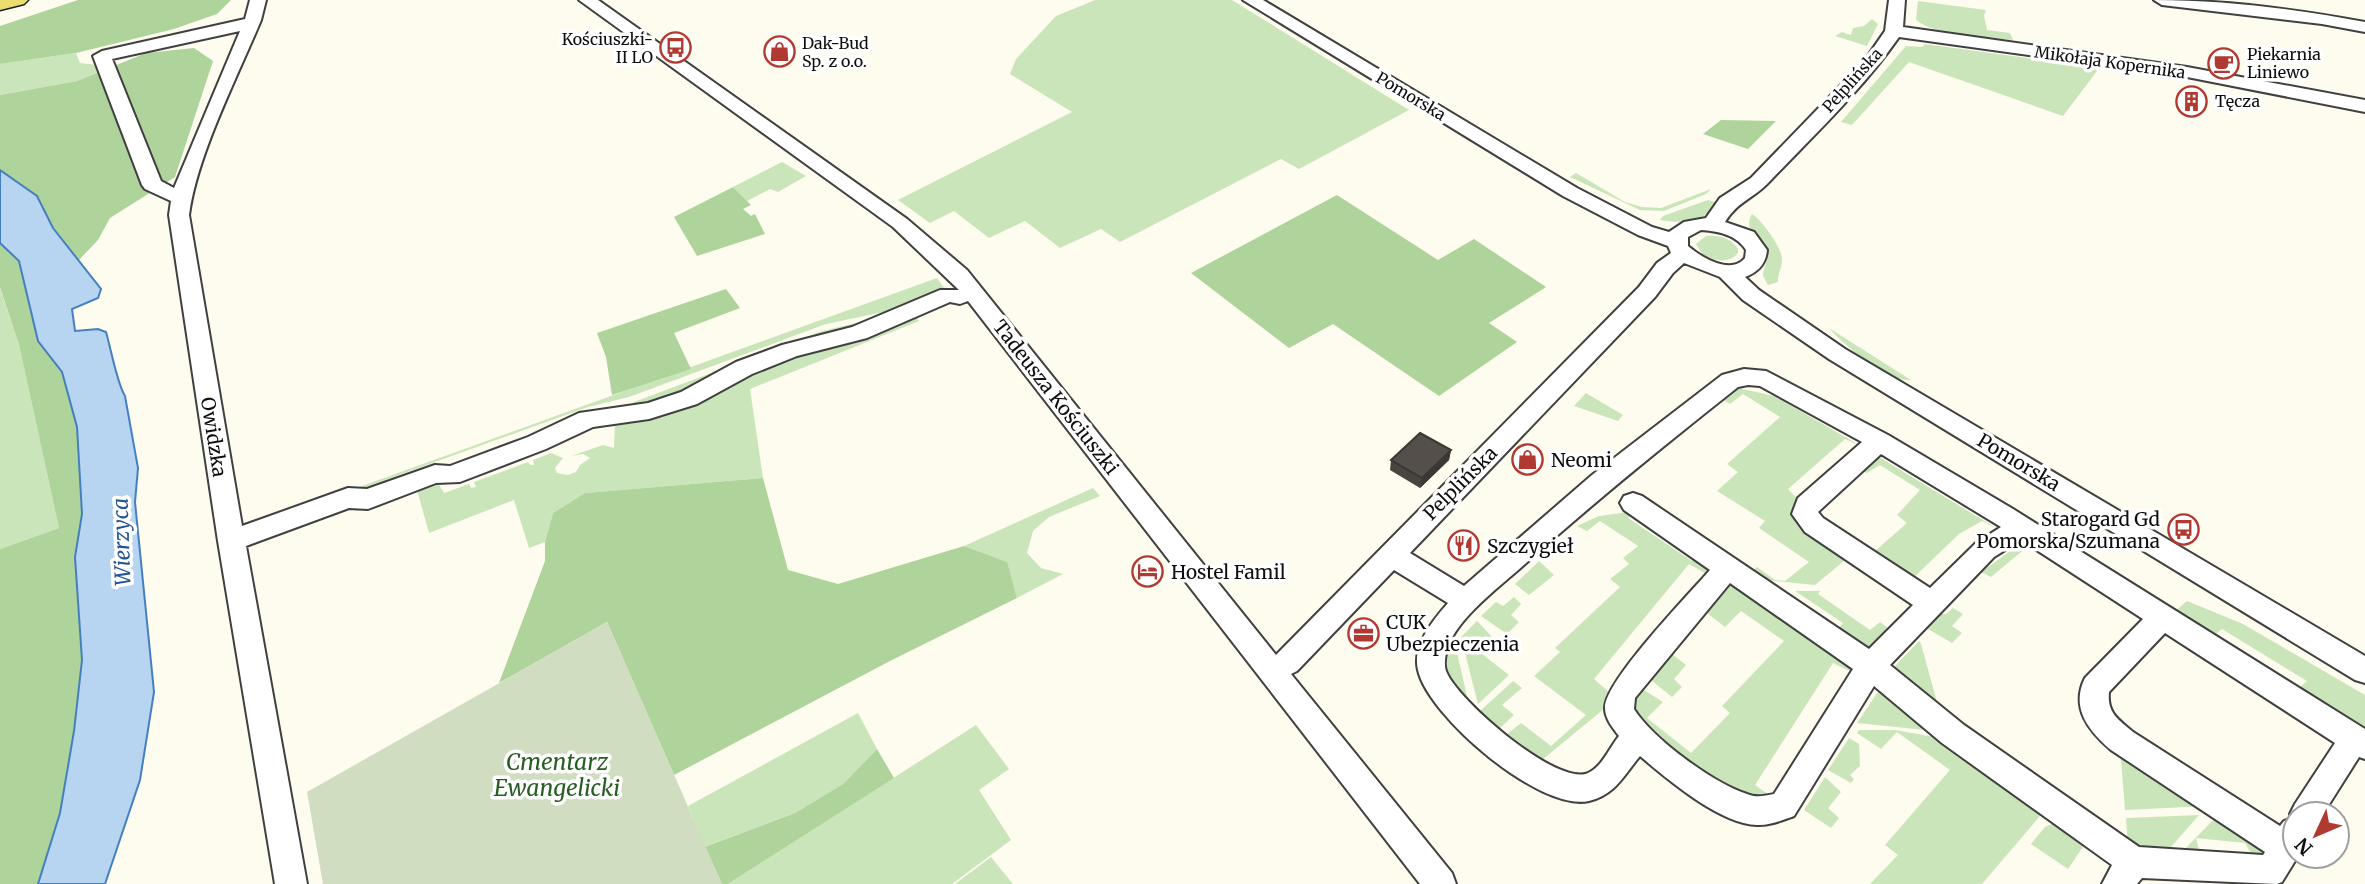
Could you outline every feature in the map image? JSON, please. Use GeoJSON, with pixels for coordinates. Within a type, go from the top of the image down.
{"type":"FeatureCollection","features":[{"type":"Feature","properties":{"kind":"main road"},"geometry":{"type":"LineString","coordinates":[[0,5],[17,0]]}},
{"type":"Feature","properties":{"kind":"street","name":"Tadeusza Kościuszki"},"geometry":{"type":"LineString","coordinates":[[587,0],[900,223],[941,256],[974,291],[1119,479],[1440,884]]}},
{"type":"Feature","properties":{"kind":"street","name":"Pomorska"},"geometry":{"type":"LineString","coordinates":[[1251,0],[1570,192],[1645,231],[1681,242],[1751,295],[1852,362],[2360,660]]}},
{"type":"Feature","properties":{"kind":"street","name":"Pelplińska"},"geometry":{"type":"LineString","coordinates":[[1713,224],[1727,202],[1758,182],[1871,64],[1894,31],[1897,0]]}},
{"type":"Feature","properties":{"kind":"street"},"geometry":{"type":"LineString","coordinates":[[2162,0],[2322,19],[2365,27]]}},
{"type":"Feature","properties":{"kind":"street"},"geometry":{"type":"LineString","coordinates":[[2314,0],[2322,19]]}},
{"type":"Feature","properties":{"kind":"street"},"geometry":{"type":"LineString","coordinates":[[181,199],[152,185],[102,56],[257,6]]}},
{"type":"Feature","properties":{"kind":"street","name":"Owidzka"},"geometry":{"type":"LineString","coordinates":[[257,6],[194,159],[181,199],[179,215],[231,541],[291,884]]}},
{"type":"Feature","properties":{"kind":"street","name":"Mikołaja Kopernika"},"geometry":{"type":"LineString","coordinates":[[1894,31],[2208,76],[2365,106]]}},
{"type":"Feature","properties":{"kind":"street","name":"Pelplińska"},"geometry":{"type":"LineString","coordinates":[[1741,233],[1746,209],[1758,182]]}},
{"type":"Feature","properties":{"kind":"street"},"geometry":{"type":"LineString","coordinates":[[1681,242],[1691,226],[1713,224],[1741,233],[1751,241],[1756,251],[1755,260],[1748,267]]}},
{"type":"Feature","properties":{"kind":"street","name":"Pelplińska"},"geometry":{"type":"LineString","coordinates":[[1272,670],[1287,663],[1647,292],[1681,242]]}},
{"type":"Feature","properties":{"kind":"street","name":"Pelplińska"},"geometry":{"type":"LineString","coordinates":[[1647,292],[1715,269],[1748,267]]}},
{"type":"Feature","properties":{"kind":"street","name":"Pomorska"},"geometry":{"type":"LineString","coordinates":[[1748,267],[1767,291],[1852,362]]}},
{"type":"Feature","properties":{"kind":"street"},"geometry":{"type":"LineString","coordinates":[[231,541],[348,498],[368,499],[435,474],[451,475],[537,443],[588,419],[649,411],[689,398],[744,368],[790,350],[859,333],[948,295],[960,297]]}},
{"type":"Feature","properties":{"kind":"street"},"geometry":{"type":"LineString","coordinates":[[1638,738],[1628,745],[1610,774],[1590,787],[1556,784],[1527,769],[1445,695],[1432,671],[1434,647],[1443,628],[1466,601],[1601,482],[1730,381],[1744,375],[1766,379],[1879,441],[2359,742],[2316,800]]}},
{"type":"Feature","properties":{"kind":"street"},"geometry":{"type":"LineString","coordinates":[[1879,441],[1807,505],[1805,514],[1814,525],[1933,604]]}},
{"type":"Feature","properties":{"kind":"street"},"geometry":{"type":"LineString","coordinates":[[1633,503],[1871,666],[2126,873],[2270,871],[2281,853]]}},
{"type":"Feature","properties":{"kind":"street"},"geometry":{"type":"LineString","coordinates":[[1727,568],[1624,691],[1619,701],[1620,715],[1638,738],[1723,800],[1755,811],[1783,806],[1871,666],[1984,550],[2020,527]]}},
{"type":"Feature","properties":{"kind":"street"},"geometry":{"type":"LineString","coordinates":[[1390,554],[1466,601]]}},
{"type":"Feature","properties":{"kind":"street"},"geometry":{"type":"LineString","coordinates":[[2162,618],[2095,687],[2093,704],[2102,724],[2122,741],[2281,834]]}},
{"type":"Feature","properties":{"kind":"green space"},"geometry":{"type":"Polygon","coordinates":[[[78,0],[231,0],[217,14],[174,29],[76,53],[0,64],[0,26],[78,0]]]}},
{"type":"Feature","properties":{"kind":"green space"},"geometry":{"type":"Polygon","coordinates":[[[1095,0],[1232,0],[1409,110],[1299,169],[1281,159],[1120,242],[1101,229],[1060,248],[1025,221],[989,238],[954,211],[930,223],[898,200],[1072,112],[1010,74],[1016,59],[1056,16],[1095,0]]]}},
{"type":"Feature","properties":{"kind":"green space"},"geometry":{"type":"Polygon","coordinates":[[[1918,1],[1986,10],[1984,16],[1987,30],[2010,33],[2013,40],[1962,35],[1925,25],[1916,20],[1918,1]]]}},
{"type":"Feature","properties":{"kind":"green space"},"geometry":{"type":"Polygon","coordinates":[[[1872,19],[1878,24],[1867,46],[1835,36],[1842,32],[1851,35],[1853,28],[1864,26],[1872,19]]]}},
{"type":"Feature","properties":{"kind":"green space"},"geometry":{"type":"Polygon","coordinates":[[[1925,44],[2093,67],[2097,71],[2063,116],[1909,62],[1852,125],[1841,122],[1906,46],[1922,47],[1925,44]]]}},
{"type":"Feature","properties":{"kind":"green space"},"geometry":{"type":"Polygon","coordinates":[[[194,48],[213,61],[175,177],[110,218],[98,240],[78,261],[53,228],[37,196],[0,170],[0,95],[77,81],[146,53],[194,48]]]}},
{"type":"Feature","properties":{"kind":"green space"},"geometry":{"type":"Polygon","coordinates":[[[76,53],[80,63],[98,65],[99,72],[77,81],[0,95],[0,64],[76,53]]]}},
{"type":"Feature","properties":{"kind":"green space"},"geometry":{"type":"Polygon","coordinates":[[[1721,120],[1776,121],[1748,149],[1703,134],[1721,120]]]}},
{"type":"Feature","properties":{"kind":"green space"},"geometry":{"type":"Polygon","coordinates":[[[782,162],[806,176],[778,192],[770,189],[747,201],[733,187],[782,162]]]}},
{"type":"Feature","properties":{"kind":"green space"},"geometry":{"type":"Polygon","coordinates":[[[1576,173],[1625,202],[1642,207],[1661,208],[1711,189],[1706,194],[1664,211],[1640,210],[1570,177],[1576,173]]]}},
{"type":"Feature","properties":{"kind":"green space"},"geometry":{"type":"Polygon","coordinates":[[[733,187],[751,205],[743,209],[751,216],[755,214],[765,234],[697,256],[674,217],[733,187]]]}},
{"type":"Feature","properties":{"kind":"green space"},"geometry":{"type":"Polygon","coordinates":[[[1337,195],[1438,260],[1474,239],[1546,287],[1489,323],[1517,342],[1439,396],[1333,324],[1289,348],[1191,273],[1337,195]]]}},
{"type":"Feature","properties":{"kind":"green space"},"geometry":{"type":"Polygon","coordinates":[[[1708,200],[1718,203],[1700,218],[1677,222],[1660,220],[1663,216],[1708,200]]]}},
{"type":"Feature","properties":{"kind":"green space"},"geometry":{"type":"Polygon","coordinates":[[[1752,214],[1766,228],[1779,249],[1782,260],[1778,282],[1768,285],[1763,276],[1767,254],[1749,225],[1752,214]]]}},
{"type":"Feature","properties":{"kind":"green space"},"geometry":{"type":"Polygon","coordinates":[[[1706,236],[1728,240],[1735,245],[1738,253],[1730,259],[1722,260],[1703,255],[1696,244],[1706,236]]]}},
{"type":"Feature","properties":{"kind":"green space"},"geometry":{"type":"Polygon","coordinates":[[[0,243],[19,261],[38,341],[62,372],[77,427],[82,514],[75,557],[82,660],[74,731],[60,813],[38,884],[0,884],[0,549],[59,528],[19,345],[0,287],[0,243]]]}},
{"type":"Feature","properties":{"kind":"green space"},"geometry":{"type":"Polygon","coordinates":[[[937,278],[945,289],[903,308],[826,324],[629,397],[588,407],[257,526],[257,524],[937,278]]]}},
{"type":"Feature","properties":{"kind":"green space"},"geometry":{"type":"Polygon","coordinates":[[[0,288],[19,345],[59,528],[0,549],[0,288]]]}},
{"type":"Feature","properties":{"kind":"green space"},"geometry":{"type":"Polygon","coordinates":[[[726,289],[740,308],[674,333],[691,369],[612,395],[606,357],[597,333],[726,289]]]}},
{"type":"Feature","properties":{"kind":"green space"},"geometry":{"type":"Polygon","coordinates":[[[915,315],[919,321],[750,389],[763,478],[585,493],[553,513],[545,542],[529,548],[514,500],[429,533],[417,490],[357,511],[347,508],[349,505],[357,509],[429,483],[438,483],[444,493],[469,484],[471,488],[476,487],[474,482],[528,462],[534,465],[533,460],[551,453],[563,458],[555,468],[557,473],[568,475],[576,472],[580,465],[590,458],[583,454],[571,456],[603,445],[614,448],[615,422],[770,364],[915,315]]]}},
{"type":"Feature","properties":{"kind":"green space"},"geometry":{"type":"Polygon","coordinates":[[[878,318],[680,395],[627,409],[634,402],[822,331],[878,318]]]}},
{"type":"Feature","properties":{"kind":"green space"},"geometry":{"type":"Polygon","coordinates":[[[1829,328],[1911,380],[1891,376],[1879,369],[1855,353],[1829,328]]]}},
{"type":"Feature","properties":{"kind":"green space"},"geometry":{"type":"Polygon","coordinates":[[[1738,388],[1774,396],[1861,446],[1845,439],[1788,489],[1850,556],[1815,585],[1764,580],[1749,573],[1757,567],[1775,580],[1785,581],[1809,562],[1759,528],[1765,521],[1717,491],[1738,472],[1727,464],[1780,417],[1743,394],[1730,404],[1722,399],[1738,388]]]}},
{"type":"Feature","properties":{"kind":"green space"},"geometry":{"type":"Polygon","coordinates":[[[1586,393],[1623,415],[1618,421],[1574,406],[1586,393]]]}},
{"type":"Feature","properties":{"kind":"green space"},"geometry":{"type":"Polygon","coordinates":[[[1879,457],[2001,531],[1982,521],[1959,534],[1911,580],[1830,531],[1835,524],[1875,551],[1907,523],[1897,515],[1920,490],[1880,465],[1867,473],[1859,470],[1879,457]]]}},
{"type":"Feature","properties":{"kind":"green space"},"geometry":{"type":"Polygon","coordinates":[[[763,478],[788,570],[838,584],[964,546],[1007,562],[1017,598],[890,661],[674,775],[607,622],[499,683],[545,561],[545,542],[553,513],[585,493],[763,478]]]}},
{"type":"Feature","properties":{"kind":"green space"},"geometry":{"type":"Polygon","coordinates":[[[1093,488],[1100,496],[1049,517],[1033,531],[1027,553],[1041,568],[1063,574],[1017,598],[1006,562],[964,546],[1093,488]]]}},
{"type":"Feature","properties":{"kind":"green space"},"geometry":{"type":"Polygon","coordinates":[[[1636,511],[1628,518],[1692,561],[1701,554],[1713,562],[1708,575],[1689,564],[1594,679],[1611,694],[1610,704],[1542,760],[1506,735],[1521,723],[1551,746],[1586,715],[1534,676],[1560,652],[1555,648],[1620,587],[1610,579],[1629,564],[1623,558],[1638,546],[1600,521],[1587,531],[1577,526],[1599,516],[1636,511]]]}},
{"type":"Feature","properties":{"kind":"green space"},"geometry":{"type":"Polygon","coordinates":[[[2020,544],[2027,547],[1991,577],[1981,572],[2020,544]]]}},
{"type":"Feature","properties":{"kind":"green space"},"geometry":{"type":"Polygon","coordinates":[[[1539,561],[1554,575],[1529,595],[1515,584],[1539,561]]]}},
{"type":"Feature","properties":{"kind":"green space"},"geometry":{"type":"Polygon","coordinates":[[[1732,584],[1855,671],[1833,663],[1755,785],[1772,797],[1751,804],[1651,738],[1631,705],[1644,690],[1663,702],[1647,718],[1691,753],[1730,713],[1722,706],[1784,641],[1741,611],[1725,627],[1707,613],[1732,584]]]}},
{"type":"Feature","properties":{"kind":"green space"},"geometry":{"type":"Polygon","coordinates":[[[1795,591],[1820,591],[1818,594],[1870,630],[1880,622],[1891,630],[1869,650],[1835,633],[1843,623],[1795,591]]]}},
{"type":"Feature","properties":{"kind":"green space"},"geometry":{"type":"Polygon","coordinates":[[[1514,597],[1521,604],[1511,615],[1519,622],[1507,634],[1481,616],[1496,602],[1503,606],[1514,597]]]}},
{"type":"Feature","properties":{"kind":"green space"},"geometry":{"type":"Polygon","coordinates":[[[2187,601],[2243,624],[2365,695],[2365,733],[2297,690],[2307,681],[2222,629],[2216,634],[2173,613],[2187,601]]]}},
{"type":"Feature","properties":{"kind":"green space"},"geometry":{"type":"Polygon","coordinates":[[[1953,608],[1963,614],[1952,626],[1962,633],[1952,643],[1928,629],[1941,614],[1946,614],[1953,608]]]}},
{"type":"Feature","properties":{"kind":"green space"},"geometry":{"type":"Polygon","coordinates":[[[1477,621],[1495,640],[1482,654],[1509,675],[1478,704],[1461,637],[1477,621]]]}},
{"type":"Feature","properties":{"kind":"green space","name":"Cmentarz Ewangelicki"},"geometry":{"type":"Polygon","coordinates":[[[607,622],[722,884],[323,884],[307,792],[607,622]]]}},
{"type":"Feature","properties":{"kind":"green space"},"geometry":{"type":"Polygon","coordinates":[[[1452,631],[1470,709],[1458,698],[1442,665],[1452,631]]]}},
{"type":"Feature","properties":{"kind":"green space"},"geometry":{"type":"Polygon","coordinates":[[[1919,641],[1942,720],[1895,671],[1894,667],[1919,641]]]}},
{"type":"Feature","properties":{"kind":"green space"},"geometry":{"type":"Polygon","coordinates":[[[1672,654],[1686,665],[1674,679],[1682,687],[1672,697],[1651,680],[1672,654]]]}},
{"type":"Feature","properties":{"kind":"green space"},"geometry":{"type":"Polygon","coordinates":[[[1513,681],[1522,688],[1502,705],[1514,715],[1499,729],[1479,712],[1513,681]]]}},
{"type":"Feature","properties":{"kind":"green space"},"geometry":{"type":"Polygon","coordinates":[[[1881,687],[1935,731],[1857,723],[1881,687]]]}},
{"type":"Feature","properties":{"kind":"green space"},"geometry":{"type":"Polygon","coordinates":[[[858,713],[877,749],[843,784],[795,813],[705,847],[688,806],[858,713]]]}},
{"type":"Feature","properties":{"kind":"green space"},"geometry":{"type":"Polygon","coordinates":[[[976,725],[1009,769],[979,790],[1011,840],[952,884],[728,884],[976,725]]]}},
{"type":"Feature","properties":{"kind":"green space"},"geometry":{"type":"Polygon","coordinates":[[[1859,730],[1895,730],[1946,739],[2045,810],[1982,884],[1870,884],[1898,855],[1885,845],[1950,770],[1897,732],[1881,749],[1857,733],[1859,730]]]}},
{"type":"Feature","properties":{"kind":"green space"},"geometry":{"type":"Polygon","coordinates":[[[1849,738],[1859,744],[1860,766],[1850,775],[1854,779],[1851,783],[1828,770],[1849,738]]]}},
{"type":"Feature","properties":{"kind":"green space"},"geometry":{"type":"Polygon","coordinates":[[[2120,747],[2207,806],[2125,810],[2120,747]]]}},
{"type":"Feature","properties":{"kind":"green space"},"geometry":{"type":"Polygon","coordinates":[[[877,749],[894,778],[728,884],[722,884],[705,847],[795,813],[843,784],[877,749]]]}},
{"type":"Feature","properties":{"kind":"green space"},"geometry":{"type":"Polygon","coordinates":[[[1825,777],[1841,792],[1828,808],[1839,818],[1831,828],[1804,810],[1825,777]]]}},
{"type":"Feature","properties":{"kind":"green space"},"geometry":{"type":"Polygon","coordinates":[[[2219,814],[2227,828],[2253,846],[2266,844],[2268,848],[2260,863],[2256,862],[2245,843],[2196,838],[2201,858],[2177,857],[2219,814]]]}},
{"type":"Feature","properties":{"kind":"green space"},"geometry":{"type":"Polygon","coordinates":[[[2199,815],[2164,855],[2128,848],[2126,818],[2199,815]]]}},
{"type":"Feature","properties":{"kind":"green space"},"geometry":{"type":"Polygon","coordinates":[[[2058,821],[2087,841],[2068,869],[2031,844],[2045,827],[2058,821]]]}},
{"type":"Feature","properties":{"kind":"green space"},"geometry":{"type":"Polygon","coordinates":[[[991,857],[1013,884],[955,884],[991,857]]]}},
{"type":"Feature","properties":{"kind":"water","name":"Wierzyca"},"geometry":{"type":"Polygon","coordinates":[[[0,170],[37,196],[53,228],[101,289],[98,298],[72,309],[75,331],[98,329],[106,332],[125,396],[138,468],[135,502],[154,692],[140,780],[105,884],[38,884],[60,813],[74,731],[82,660],[75,557],[82,514],[77,427],[62,372],[38,341],[19,261],[0,243],[0,170]]]}},
{"type":"Feature","properties":{"kind":"building"},"geometry":{"type":"Polygon","coordinates":[[[1420,433],[1451,450],[1422,478],[1391,460],[1420,433]]]}},
{"type":"Feature","properties":{"kind":"place","name":"Kościuszki- II LO"},"geometry":{"type":"Point","coordinates":[676,48]}},
{"type":"Feature","properties":{"kind":"place","name":"Dak-Bud Sp. z o.o."},"geometry":{"type":"Point","coordinates":[779,52]}},
{"type":"Feature","properties":{"kind":"place","name":"Piekarnia Liniewo"},"geometry":{"type":"Point","coordinates":[2224,63]}},
{"type":"Feature","properties":{"kind":"place","name":"Tęcza"},"geometry":{"type":"Point","coordinates":[2192,101]}},
{"type":"Feature","properties":{"kind":"place","name":"Neomi"},"geometry":{"type":"Point","coordinates":[1528,460]}},
{"type":"Feature","properties":{"kind":"place","name":"Starogard Gd Pomorska/Szumana"},"geometry":{"type":"Point","coordinates":[2183,530]}},
{"type":"Feature","properties":{"kind":"place","name":"Szczygieł"},"geometry":{"type":"Point","coordinates":[1464,546]}},
{"type":"Feature","properties":{"kind":"place","name":"Hostel Famil"},"geometry":{"type":"Point","coordinates":[1148,572]}},
{"type":"Feature","properties":{"kind":"place","name":"CUK Ubezpieczenia"},"geometry":{"type":"Point","coordinates":[1363,633]}}]}
